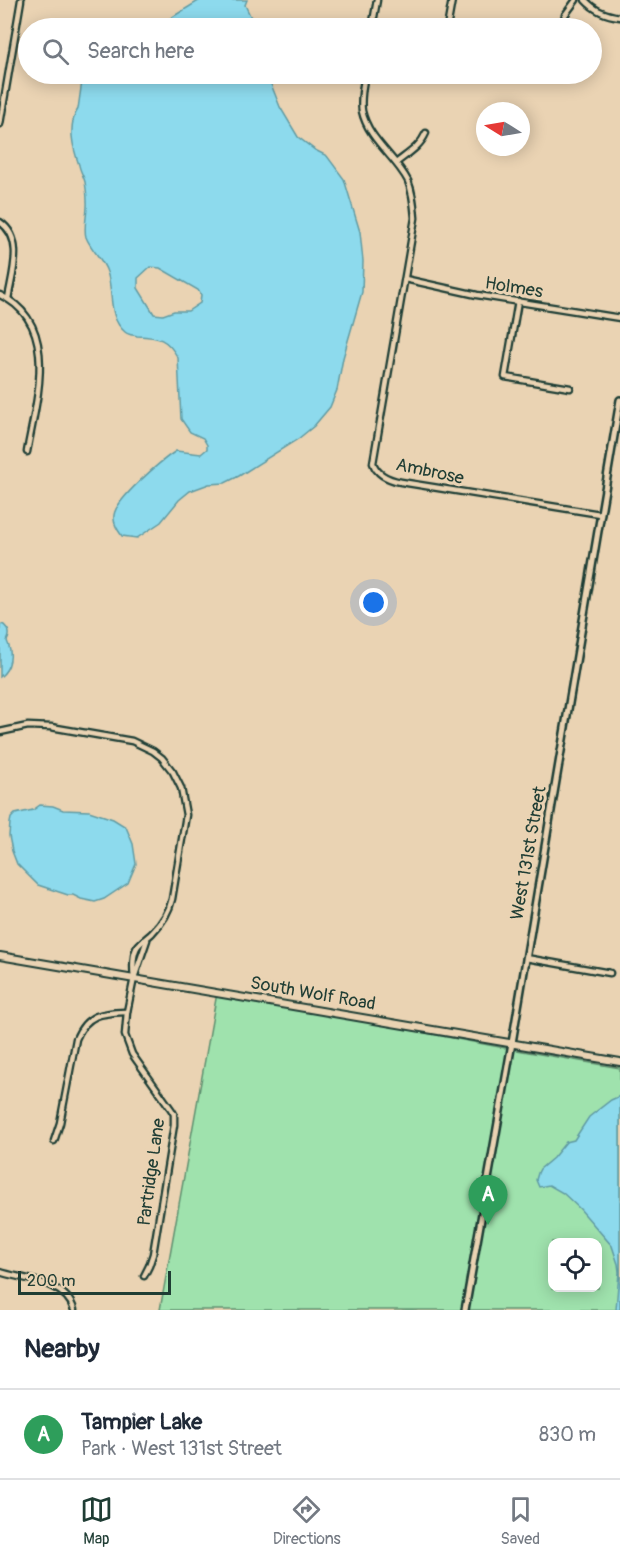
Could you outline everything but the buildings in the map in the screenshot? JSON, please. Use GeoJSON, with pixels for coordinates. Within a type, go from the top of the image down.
{"type":"FeatureCollection","features":[{"type":"Feature","properties":{"kind":"main road","name":"South Wolf Road"},"geometry":{"type":"LineString","coordinates":[[0,956],[620,1062]]}},
{"type":"Feature","properties":{"kind":"street"},"geometry":{"type":"LineString","coordinates":[[0,124],[21,0]]}},
{"type":"Feature","properties":{"kind":"street"},"geometry":{"type":"LineString","coordinates":[[374,18],[377,0]]}},
{"type":"Feature","properties":{"kind":"street"},"geometry":{"type":"LineString","coordinates":[[449,18],[452,0]]}},
{"type":"Feature","properties":{"kind":"street"},"geometry":{"type":"LineString","coordinates":[[564,18],[576,0]]}},
{"type":"Feature","properties":{"kind":"street"},"geometry":{"type":"LineString","coordinates":[[585,0],[605,14],[620,17]]}},
{"type":"Feature","properties":{"kind":"street","name":"Ambrose"},"geometry":{"type":"LineString","coordinates":[[364,84],[361,101],[364,117],[374,135],[408,182],[412,192],[415,218],[373,463],[381,474],[401,482],[600,514]]}},
{"type":"Feature","properties":{"kind":"street"},"geometry":{"type":"LineString","coordinates":[[396,163],[418,146],[426,133]]}},
{"type":"Feature","properties":{"kind":"street"},"geometry":{"type":"LineString","coordinates":[[0,222],[6,226],[15,242],[8,299]]}},
{"type":"Feature","properties":{"kind":"street","name":"Holmes"},"geometry":{"type":"LineString","coordinates":[[405,279],[477,295],[620,318]]}},
{"type":"Feature","properties":{"kind":"street"},"geometry":{"type":"LineString","coordinates":[[0,295],[28,317],[38,343],[40,380],[27,452]]}},
{"type":"Feature","properties":{"kind":"street"},"geometry":{"type":"LineString","coordinates":[[518,301],[505,377],[570,388]]}},
{"type":"Feature","properties":{"kind":"street","name":"West 131st Street"},"geometry":{"type":"LineString","coordinates":[[465,1310],[600,514],[617,439],[620,400]]}},
{"type":"Feature","properties":{"kind":"street","name":"Partridge Lane"},"geometry":{"type":"LineString","coordinates":[[0,732],[28,726],[43,726],[122,738],[153,751],[168,764],[181,788],[185,805],[185,825],[170,907],[162,922],[148,937],[134,978],[125,1028],[127,1043],[132,1054],[171,1109],[174,1119],[153,1254],[144,1276]]}},
{"type":"Feature","properties":{"kind":"street"},"geometry":{"type":"LineString","coordinates":[[526,958],[610,973]]}},
{"type":"Feature","properties":{"kind":"street"},"geometry":{"type":"LineString","coordinates":[[54,1140],[60,1123],[76,1039],[80,1031],[89,1020],[100,1014],[127,1012]]}},
{"type":"Feature","properties":{"kind":"street"},"geometry":{"type":"LineString","coordinates":[[0,1272],[51,1286],[66,1297],[74,1306],[74,1310]]}},
{"type":"Feature","properties":{"kind":"green space"},"geometry":{"type":"Polygon","coordinates":[[[217,993],[620,1068],[620,1310],[160,1310],[217,993]]]}},
{"type":"Feature","properties":{"kind":"water"},"geometry":{"type":"Polygon","coordinates":[[[200,0],[247,0],[245,5],[251,18],[171,18],[200,0]]]}},
{"type":"Feature","properties":{"kind":"water"},"geometry":{"type":"Polygon","coordinates":[[[82,84],[271,84],[280,107],[298,137],[327,156],[344,179],[360,232],[363,261],[362,292],[343,358],[337,390],[330,407],[314,426],[298,439],[239,476],[225,483],[209,484],[190,491],[179,500],[161,522],[137,538],[122,536],[115,523],[114,515],[123,500],[151,471],[176,451],[201,454],[207,449],[207,445],[203,438],[190,432],[181,419],[178,358],[174,351],[162,340],[128,334],[119,326],[116,319],[107,272],[88,242],[85,233],[86,189],[72,137],[82,84]],[[150,267],[138,278],[138,288],[154,314],[188,311],[200,303],[201,295],[198,290],[160,268],[150,267]]]}},
{"type":"Feature","properties":{"kind":"water"},"geometry":{"type":"Polygon","coordinates":[[[0,624],[4,625],[9,632],[7,641],[10,656],[9,665],[0,677],[0,624]]]}},
{"type":"Feature","properties":{"kind":"water"},"geometry":{"type":"Polygon","coordinates":[[[40,805],[63,810],[89,811],[113,819],[126,827],[133,844],[136,864],[128,883],[104,899],[95,902],[38,885],[17,864],[9,836],[11,818],[15,814],[33,810],[40,805]]]}},
{"type":"Feature","properties":{"kind":"water"},"geometry":{"type":"Polygon","coordinates":[[[620,1096],[620,1310],[616,1310],[619,1272],[612,1246],[563,1193],[549,1185],[539,1187],[536,1180],[540,1169],[566,1142],[574,1140],[589,1117],[620,1096]]]}},
{"type":"Feature","properties":{"kind":"place","name":"Tampier Lake"},"geometry":{"type":"Point","coordinates":[488,1225]}}]}
